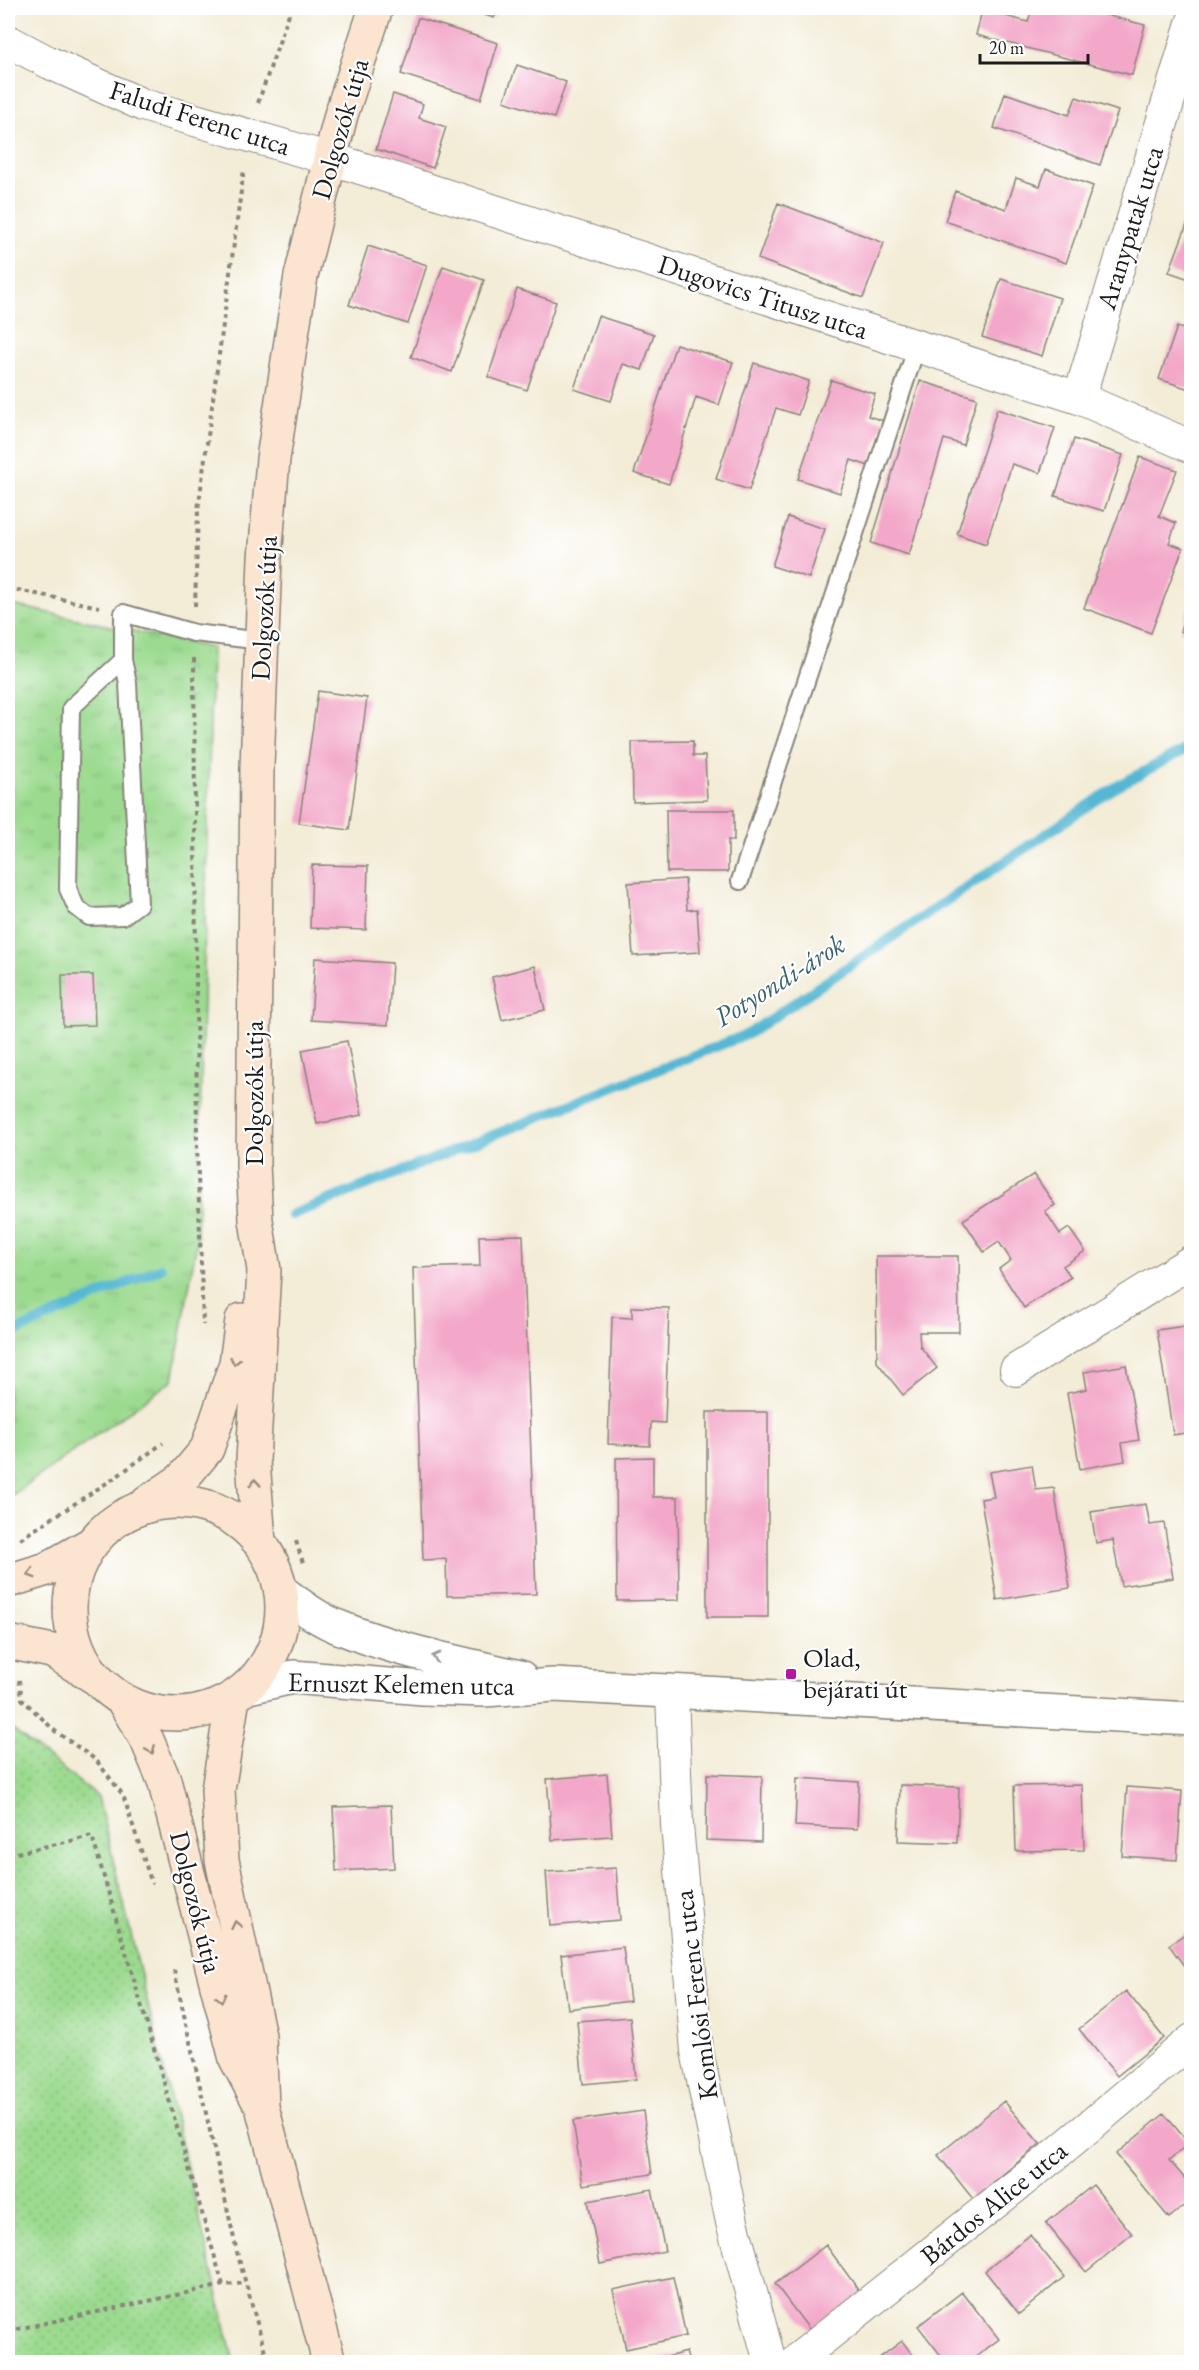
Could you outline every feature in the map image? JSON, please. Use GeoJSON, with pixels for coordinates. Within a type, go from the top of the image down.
{"type":"FeatureCollection","features":[{"type":"Feature","properties":{"kind":"main road","name":"Dolgozók útja"},"geometry":{"type":"LineString","coordinates":[[259,1542],[253,1460],[264,1270],[256,1220],[253,1165],[256,779],[265,558],[273,459],[301,276],[342,115],[376,8]]}},
{"type":"Feature","properties":{"kind":"main road","name":"Dolgozók útja"},"geometry":{"type":"LineString","coordinates":[[141,1508],[181,1480],[207,1449],[236,1363],[256,1220]]}},
{"type":"Feature","properties":{"kind":"main road"},"geometry":{"type":"LineString","coordinates":[[11,1643],[52,1651],[96,1678],[122,1700],[149,1711],[178,1715],[197,1713],[241,1693],[262,1671],[273,1653],[280,1633],[283,1612],[281,1592],[274,1565],[259,1542],[231,1517],[196,1503],[178,1501],[141,1508],[122,1516],[105,1528],[91,1544],[75,1576],[70,1612],[78,1647],[96,1678]]}},
{"type":"Feature","properties":{"kind":"main road"},"geometry":{"type":"LineString","coordinates":[[8,1581],[47,1569],[91,1544]]}},
{"type":"Feature","properties":{"kind":"main road","name":"Dolgozók útja"},"geometry":{"type":"LineString","coordinates":[[241,1693],[218,1790],[222,1860],[259,2036],[262,2107],[329,2362]]}},
{"type":"Feature","properties":{"kind":"main road","name":"Dolgozók útja"},"geometry":{"type":"LineString","coordinates":[[122,1700],[147,1740],[164,1780],[236,2060],[262,2107]]}},
{"type":"Feature","properties":{"kind":"street","name":"Aranypatak utca"},"geometry":{"type":"LineString","coordinates":[[1079,398],[1191,23]]}},
{"type":"Feature","properties":{"kind":"street","name":"Faludi Ferenc utca"},"geometry":{"type":"LineString","coordinates":[[8,41],[50,63],[143,105],[249,134],[330,160]]}},
{"type":"Feature","properties":{"kind":"street","name":"Dugovics Titusz utca"},"geometry":{"type":"LineString","coordinates":[[330,160],[1079,398],[1191,447]]}},
{"type":"Feature","properties":{"kind":"street"},"geometry":{"type":"LineString","coordinates":[[1016,1370],[1191,1261]]}},
{"type":"Feature","properties":{"kind":"street","name":"Ernuszt Kelemen utca"},"geometry":{"type":"LineString","coordinates":[[281,1592],[309,1612],[340,1628],[437,1658],[554,1685]]}},
{"type":"Feature","properties":{"kind":"street","name":"Ernuszt Kelemen utca"},"geometry":{"type":"LineString","coordinates":[[241,1693],[293,1677],[423,1688],[484,1690],[554,1685],[1191,1719]]}},
{"type":"Feature","properties":{"kind":"street","name":"Komlósi Ferenc utca"},"geometry":{"type":"LineString","coordinates":[[672,1693],[677,1825],[697,2051],[732,2223],[770,2362]]}},
{"type":"Feature","properties":{"kind":"street","name":"Bárdos Alice utca"},"geometry":{"type":"LineString","coordinates":[[794,2362],[1054,2155],[1191,2040]]}},
{"type":"Feature","properties":{"kind":"lane"},"geometry":{"type":"LineString","coordinates":[[740,882],[917,346]]}},
{"type":"Feature","properties":{"kind":"lane"},"geometry":{"type":"LineString","coordinates":[[123,660],[71,708],[68,889],[76,907],[89,917],[123,916],[139,904],[128,683],[123,660],[123,612],[194,633],[262,641]]}},
{"type":"Feature","properties":{"kind":"path"},"geometry":{"type":"LineString","coordinates":[[204,1330],[197,1145],[194,633],[198,510],[249,134],[291,8]]}},
{"type":"Feature","properties":{"kind":"path"},"geometry":{"type":"LineString","coordinates":[[8,588],[123,612]]}},
{"type":"Feature","properties":{"kind":"path"},"geometry":{"type":"LineString","coordinates":[[12,1543],[116,1477],[172,1437],[207,1449]]}},
{"type":"Feature","properties":{"kind":"path"},"geometry":{"type":"LineString","coordinates":[[295,1537],[305,1566]]}},
{"type":"Feature","properties":{"kind":"path"},"geometry":{"type":"LineString","coordinates":[[11,1643],[22,1700],[55,1731],[96,1760],[123,1795],[154,1891]]}},
{"type":"Feature","properties":{"kind":"path"},"geometry":{"type":"LineString","coordinates":[[8,1855],[92,1836],[223,2285]]}},
{"type":"Feature","properties":{"kind":"path"},"geometry":{"type":"LineString","coordinates":[[171,1959],[246,2283],[268,2362]]}},
{"type":"Feature","properties":{"kind":"path"},"geometry":{"type":"LineString","coordinates":[[8,2331],[223,2285],[246,2283]]}},
{"type":"Feature","properties":{"kind":"green space"},"geometry":{"type":"Polygon","coordinates":[[[8,604],[212,648],[197,1241],[173,1380],[8,1498],[8,604]]]}},
{"type":"Feature","properties":{"kind":"green space"},"geometry":{"type":"Polygon","coordinates":[[[8,1726],[98,1797],[234,2362],[8,2362],[8,1726]]]}},
{"type":"Feature","properties":{"kind":"building"},"geometry":{"type":"Polygon","coordinates":[[[462,8],[497,8],[494,18],[462,8]]]}},
{"type":"Feature","properties":{"kind":"building"},"geometry":{"type":"Polygon","coordinates":[[[1032,8],[1079,8],[1145,25],[1132,75],[976,35],[982,10],[1028,22],[1032,8]]]}},
{"type":"Feature","properties":{"kind":"building"},"geometry":{"type":"Polygon","coordinates":[[[418,18],[498,43],[481,99],[401,74],[418,18]]]}},
{"type":"Feature","properties":{"kind":"building"},"geometry":{"type":"Polygon","coordinates":[[[517,65],[566,82],[554,118],[504,101],[517,65]]]}},
{"type":"Feature","properties":{"kind":"building"},"geometry":{"type":"Polygon","coordinates":[[[1005,93],[1069,115],[1076,97],[1118,111],[1100,165],[994,128],[1005,93]]]}},
{"type":"Feature","properties":{"kind":"building"},"geometry":{"type":"Polygon","coordinates":[[[393,94],[423,104],[419,118],[446,127],[433,168],[376,149],[393,94]]]}},
{"type":"Feature","properties":{"kind":"building"},"geometry":{"type":"Polygon","coordinates":[[[1046,169],[1093,186],[1066,263],[945,221],[955,191],[1006,209],[1016,178],[1040,186],[1046,169]]]}},
{"type":"Feature","properties":{"kind":"building"},"geometry":{"type":"Polygon","coordinates":[[[778,203],[884,243],[863,298],[758,259],[778,203]]]}},
{"type":"Feature","properties":{"kind":"building"},"geometry":{"type":"Polygon","coordinates":[[[1192,211],[1192,280],[1169,272],[1192,211]]]}},
{"type":"Feature","properties":{"kind":"building"},"geometry":{"type":"Polygon","coordinates":[[[368,246],[427,265],[408,324],[349,305],[368,246]]]}},
{"type":"Feature","properties":{"kind":"building"},"geometry":{"type":"Polygon","coordinates":[[[443,266],[484,280],[452,372],[411,357],[443,266]]]}},
{"type":"Feature","properties":{"kind":"building"},"geometry":{"type":"Polygon","coordinates":[[[1001,279],[1060,298],[1042,356],[982,337],[1001,279]]]}},
{"type":"Feature","properties":{"kind":"building"},"geometry":{"type":"Polygon","coordinates":[[[517,289],[556,302],[527,390],[488,377],[517,289]]]}},
{"type":"Feature","properties":{"kind":"building"},"geometry":{"type":"Polygon","coordinates":[[[598,316],[654,334],[642,370],[623,364],[611,401],[574,389],[598,316]]]}},
{"type":"Feature","properties":{"kind":"building"},"geometry":{"type":"Polygon","coordinates":[[[1177,327],[1192,332],[1192,390],[1159,379],[1177,327]]]}},
{"type":"Feature","properties":{"kind":"building"},"geometry":{"type":"Polygon","coordinates":[[[676,344],[733,362],[719,405],[696,397],[669,484],[634,473],[676,344]]]}},
{"type":"Feature","properties":{"kind":"building"},"geometry":{"type":"Polygon","coordinates":[[[754,363],[809,381],[798,415],[776,408],[749,490],[716,479],[754,363]]]}},
{"type":"Feature","properties":{"kind":"building"},"geometry":{"type":"Polygon","coordinates":[[[831,380],[875,394],[868,416],[884,421],[869,466],[851,460],[840,493],[798,479],[831,380]]]}},
{"type":"Feature","properties":{"kind":"building"},"geometry":{"type":"Polygon","coordinates":[[[920,381],[977,398],[963,445],[944,439],[909,555],[871,543],[920,381]]]}},
{"type":"Feature","properties":{"kind":"building"},"geometry":{"type":"Polygon","coordinates":[[[997,409],[1055,428],[1040,473],[1012,464],[986,544],[957,534],[997,409]]]}},
{"type":"Feature","properties":{"kind":"building"},"geometry":{"type":"Polygon","coordinates":[[[1074,439],[1123,455],[1104,511],[1055,496],[1074,439]]]}},
{"type":"Feature","properties":{"kind":"building"},"geometry":{"type":"Polygon","coordinates":[[[1140,457],[1177,470],[1159,516],[1176,523],[1169,543],[1183,548],[1151,633],[1084,608],[1140,457]]]}},
{"type":"Feature","properties":{"kind":"building"},"geometry":{"type":"Polygon","coordinates":[[[788,517],[825,529],[809,578],[772,566],[788,517]]]}},
{"type":"Feature","properties":{"kind":"building"},"geometry":{"type":"Polygon","coordinates":[[[1192,601],[1192,635],[1180,631],[1192,601]]]}},
{"type":"Feature","properties":{"kind":"building"},"geometry":{"type":"Polygon","coordinates":[[[318,691],[367,698],[349,830],[299,823],[318,691]]]}},
{"type":"Feature","properties":{"kind":"building"},"geometry":{"type":"Polygon","coordinates":[[[693,741],[693,756],[705,756],[707,800],[633,802],[632,742],[693,741]]]}},
{"type":"Feature","properties":{"kind":"building"},"geometry":{"type":"Polygon","coordinates":[[[666,810],[734,810],[734,841],[728,840],[728,872],[667,872],[666,810]]]}},
{"type":"Feature","properties":{"kind":"building"},"geometry":{"type":"Polygon","coordinates":[[[312,865],[368,866],[366,930],[310,928],[312,865]]]}},
{"type":"Feature","properties":{"kind":"building"},"geometry":{"type":"Polygon","coordinates":[[[685,879],[687,910],[697,909],[700,952],[633,956],[628,883],[685,879]]]}},
{"type":"Feature","properties":{"kind":"building"},"geometry":{"type":"Polygon","coordinates":[[[315,958],[392,963],[388,1025],[311,1020],[315,958]]]}},
{"type":"Feature","properties":{"kind":"building"},"geometry":{"type":"Polygon","coordinates":[[[535,966],[545,1010],[502,1020],[492,977],[535,966]]]}},
{"type":"Feature","properties":{"kind":"building"},"geometry":{"type":"Polygon","coordinates":[[[62,975],[93,975],[95,1025],[63,1026],[62,975]]]}},
{"type":"Feature","properties":{"kind":"building"},"geometry":{"type":"Polygon","coordinates":[[[347,1041],[362,1115],[317,1124],[302,1050],[347,1041]]]}},
{"type":"Feature","properties":{"kind":"building"},"geometry":{"type":"Polygon","coordinates":[[[1034,1174],[1055,1205],[1045,1211],[1060,1234],[1069,1228],[1085,1251],[1063,1266],[1071,1277],[1024,1308],[999,1269],[1011,1260],[999,1242],[984,1252],[963,1220],[1034,1174]]]}},
{"type":"Feature","properties":{"kind":"building"},"geometry":{"type":"Polygon","coordinates":[[[523,1235],[536,1594],[447,1596],[446,1559],[423,1560],[413,1268],[480,1266],[479,1236],[523,1235]]]}},
{"type":"Feature","properties":{"kind":"building"},"geometry":{"type":"Polygon","coordinates":[[[876,1256],[958,1256],[959,1332],[919,1332],[920,1346],[937,1368],[903,1395],[877,1362],[876,1256]]]}},
{"type":"Feature","properties":{"kind":"building"},"geometry":{"type":"Polygon","coordinates":[[[632,1307],[669,1308],[665,1423],[651,1422],[650,1446],[608,1444],[612,1317],[632,1318],[632,1307]]]}},
{"type":"Feature","properties":{"kind":"building"},"geometry":{"type":"Polygon","coordinates":[[[1192,1325],[1192,1432],[1173,1435],[1157,1330],[1192,1325]]]}},
{"type":"Feature","properties":{"kind":"building"},"geometry":{"type":"Polygon","coordinates":[[[1126,1365],[1139,1440],[1122,1443],[1125,1461],[1080,1469],[1067,1393],[1087,1389],[1084,1372],[1126,1365]]]}},
{"type":"Feature","properties":{"kind":"building"},"geometry":{"type":"Polygon","coordinates":[[[707,1412],[768,1412],[768,1617],[707,1617],[707,1412]]]}},
{"type":"Feature","properties":{"kind":"building"},"geometry":{"type":"Polygon","coordinates":[[[653,1457],[653,1497],[678,1497],[679,1600],[617,1601],[616,1458],[653,1457]]]}},
{"type":"Feature","properties":{"kind":"building"},"geometry":{"type":"Polygon","coordinates":[[[1032,1465],[1036,1490],[1054,1488],[1070,1588],[997,1600],[981,1499],[994,1497],[989,1472],[1032,1465]]]}},
{"type":"Feature","properties":{"kind":"building"},"geometry":{"type":"Polygon","coordinates":[[[1146,1504],[1150,1525],[1164,1523],[1173,1578],[1121,1586],[1113,1540],[1096,1543],[1091,1512],[1146,1504]]]}},
{"type":"Feature","properties":{"kind":"building"},"geometry":{"type":"Polygon","coordinates":[[[607,1774],[612,1836],[552,1840],[547,1779],[607,1774]]]}},
{"type":"Feature","properties":{"kind":"building"},"geometry":{"type":"Polygon","coordinates":[[[707,1774],[762,1776],[761,1842],[706,1840],[707,1774]]]}},
{"type":"Feature","properties":{"kind":"building"},"geometry":{"type":"Polygon","coordinates":[[[797,1778],[859,1782],[857,1829],[795,1826],[797,1778]]]}},
{"type":"Feature","properties":{"kind":"building"},"geometry":{"type":"Polygon","coordinates":[[[900,1785],[959,1787],[957,1843],[898,1841],[900,1785]]]}},
{"type":"Feature","properties":{"kind":"building"},"geometry":{"type":"Polygon","coordinates":[[[1082,1785],[1084,1850],[1016,1851],[1014,1786],[1082,1785]]]}},
{"type":"Feature","properties":{"kind":"building"},"geometry":{"type":"Polygon","coordinates":[[[1127,1787],[1182,1791],[1177,1860],[1122,1856],[1127,1787]]]}},
{"type":"Feature","properties":{"kind":"building"},"geometry":{"type":"Polygon","coordinates":[[[391,1805],[394,1868],[336,1871],[333,1807],[391,1805]]]}},
{"type":"Feature","properties":{"kind":"building"},"geometry":{"type":"Polygon","coordinates":[[[616,1868],[620,1920],[550,1926],[546,1872],[616,1868]]]}},
{"type":"Feature","properties":{"kind":"building"},"geometry":{"type":"Polygon","coordinates":[[[1192,1929],[1192,1977],[1169,1945],[1192,1929]]]}},
{"type":"Feature","properties":{"kind":"building"},"geometry":{"type":"Polygon","coordinates":[[[623,1947],[630,2001],[568,2009],[561,1955],[623,1947]]]}},
{"type":"Feature","properties":{"kind":"building"},"geometry":{"type":"Polygon","coordinates":[[[1126,1991],[1164,2038],[1117,2076],[1079,2029],[1126,1991]]]}},
{"type":"Feature","properties":{"kind":"building"},"geometry":{"type":"Polygon","coordinates":[[[630,2017],[636,2079],[583,2084],[577,2021],[630,2017]]]}},
{"type":"Feature","properties":{"kind":"building"},"geometry":{"type":"Polygon","coordinates":[[[1004,2101],[1040,2144],[973,2199],[938,2155],[1004,2101]]]}},
{"type":"Feature","properties":{"kind":"building"},"geometry":{"type":"Polygon","coordinates":[[[643,2111],[652,2174],[583,2185],[573,2121],[643,2111]]]}},
{"type":"Feature","properties":{"kind":"building"},"geometry":{"type":"Polygon","coordinates":[[[1164,2114],[1189,2143],[1169,2160],[1192,2187],[1192,2199],[1169,2218],[1116,2154],[1164,2114]]]}},
{"type":"Feature","properties":{"kind":"building"},"geometry":{"type":"Polygon","coordinates":[[[1093,2185],[1132,2234],[1086,2272],[1046,2223],[1093,2185]]]}},
{"type":"Feature","properties":{"kind":"building"},"geometry":{"type":"Polygon","coordinates":[[[652,2189],[665,2251],[600,2264],[588,2201],[652,2189]]]}},
{"type":"Feature","properties":{"kind":"building"},"geometry":{"type":"Polygon","coordinates":[[[1030,2235],[1064,2277],[1019,2314],[985,2271],[1030,2235]]]}},
{"type":"Feature","properties":{"kind":"building"},"geometry":{"type":"Polygon","coordinates":[[[826,2245],[863,2296],[812,2333],[775,2284],[826,2245]]]}},
{"type":"Feature","properties":{"kind":"building"},"geometry":{"type":"Polygon","coordinates":[[[673,2277],[686,2336],[626,2349],[613,2290],[673,2277]]]}},
{"type":"Feature","properties":{"kind":"building"},"geometry":{"type":"Polygon","coordinates":[[[962,2292],[999,2339],[969,2362],[946,2362],[918,2326],[962,2292]]]}},
{"type":"Feature","properties":{"kind":"building"},"geometry":{"type":"Polygon","coordinates":[[[902,2341],[918,2362],[874,2362],[902,2341]]]}},
{"type":"Feature","properties":{"kind":"building"},"geometry":{"type":"Polygon","coordinates":[[[686,2352],[689,2362],[648,2362],[686,2352]]]}},
{"type":"Feature","properties":{"kind":"waterway","name":"Potyondi-árok"},"geometry":{"type":"LineString","coordinates":[[291,1215],[748,1034],[1119,785],[1192,746]]}},
{"type":"Feature","properties":{"kind":"waterway","name":"Potyondi-árok"},"geometry":{"type":"LineString","coordinates":[[8,1335],[161,1268]]}},
{"type":"Feature","properties":{"kind":"place","name":"Olad, bejárati út"},"geometry":{"type":"Point","coordinates":[791,1674]}}]}
